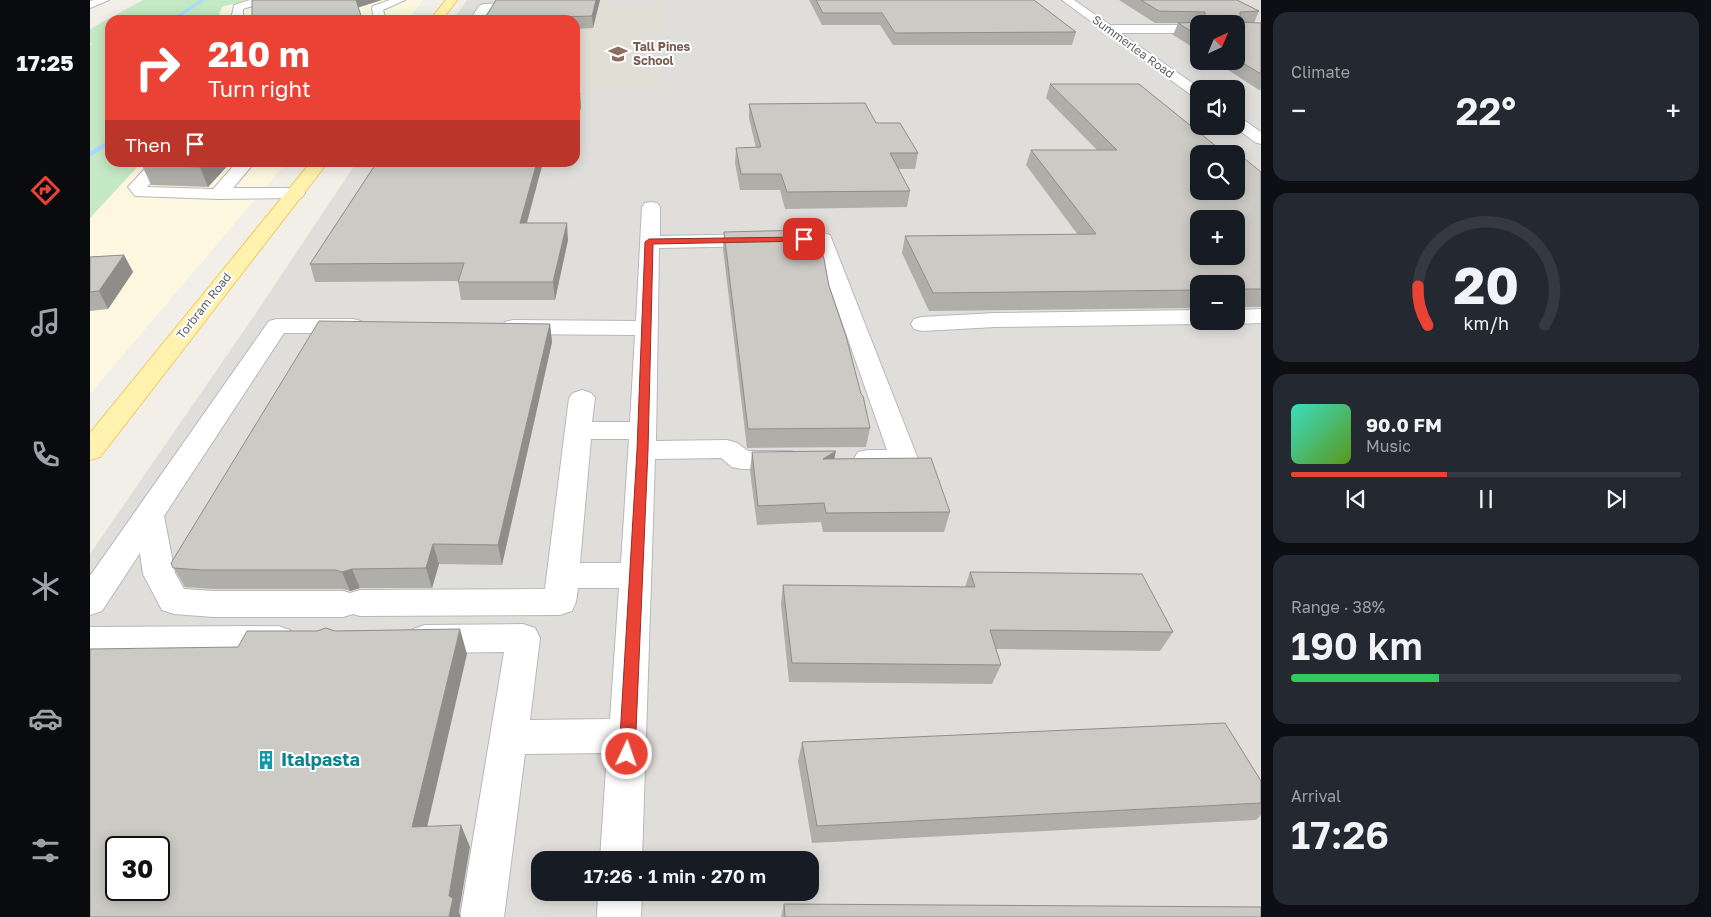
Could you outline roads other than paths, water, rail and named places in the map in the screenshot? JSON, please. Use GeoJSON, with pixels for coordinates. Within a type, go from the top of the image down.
{"type":"FeatureCollection","features":[{"type":"Feature","properties":{"kind":"main road"},"geometry":{"type":"LineString","coordinates":[[440,15],[452,0]]}},
{"type":"Feature","properties":{"kind":"main road","name":"Torbram Road"},"geometry":{"type":"LineString","coordinates":[[90,451],[316,167]]}},
{"type":"Feature","properties":{"kind":"street"},"geometry":{"type":"LineString","coordinates":[[90,4],[104,0]]}},
{"type":"Feature","properties":{"kind":"street"},"geometry":{"type":"LineString","coordinates":[[237,15],[238,7],[261,0]]}},
{"type":"Feature","properties":{"kind":"street"},"geometry":{"type":"LineString","coordinates":[[379,15],[377,8],[400,0]]}},
{"type":"Feature","properties":{"kind":"street","name":"Summerlea Road"},"geometry":{"type":"LineString","coordinates":[[1067,0],[1190,88]]}},
{"type":"Feature","properties":{"kind":"street"},"geometry":{"type":"LineString","coordinates":[[479,15],[483,8],[488,6],[544,5]]}},
{"type":"Feature","properties":{"kind":"street"},"geometry":{"type":"LineString","coordinates":[[1107,29],[1190,29]]}},
{"type":"Feature","properties":{"kind":"street"},"geometry":{"type":"LineString","coordinates":[[1245,127],[1261,139]]}},
{"type":"Feature","properties":{"kind":"street"},"geometry":{"type":"LineString","coordinates":[[156,167],[137,187],[141,192],[218,194],[296,193]]}},
{"type":"Feature","properties":{"kind":"street"},"geometry":{"type":"LineString","coordinates":[[218,194],[242,167]]}},
{"type":"Feature","properties":{"kind":"street"},"geometry":{"type":"LineString","coordinates":[[622,851],[643,440],[645,328],[651,207]]}},
{"type":"Feature","properties":{"kind":"street"},"geometry":{"type":"LineString","coordinates":[[649,242],[823,239],[904,459],[847,459]]}},
{"type":"Feature","properties":{"kind":"street"},"geometry":{"type":"LineString","coordinates":[[1245,317],[1261,316]]}},
{"type":"Feature","properties":{"kind":"street"},"geometry":{"type":"LineString","coordinates":[[922,324],[996,320],[1190,317]]}},
{"type":"Feature","properties":{"kind":"street"},"geometry":{"type":"LineString","coordinates":[[90,602],[277,326],[377,326]]}},
{"type":"Feature","properties":{"kind":"street"},"geometry":{"type":"LineString","coordinates":[[486,327],[645,328]]}},
{"type":"Feature","properties":{"kind":"street"},"geometry":{"type":"LineString","coordinates":[[149,515],[158,574],[174,601],[213,604],[560,602],[582,398]]}},
{"type":"Feature","properties":{"kind":"street"},"geometry":{"type":"LineString","coordinates":[[579,431],[643,440],[727,448],[742,460],[809,460]]}},
{"type":"Feature","properties":{"kind":"street"},"geometry":{"type":"LineString","coordinates":[[563,576],[636,575]]}},
{"type":"Feature","properties":{"kind":"street"},"geometry":{"type":"LineString","coordinates":[[395,639],[523,638],[482,917]]}},
{"type":"Feature","properties":{"kind":"street"},"geometry":{"type":"LineString","coordinates":[[90,642],[309,640]]}},
{"type":"Feature","properties":{"kind":"street"},"geometry":{"type":"LineString","coordinates":[[509,737],[628,736]]}},
{"type":"Feature","properties":{"kind":"street"},"geometry":{"type":"LineString","coordinates":[[618,917],[619,901]]}},
{"type":"Feature","properties":{"kind":"waterway"},"geometry":{"type":"LineString","coordinates":[[180,15],[203,0]]}},
{"type":"Feature","properties":{"kind":"waterway"},"geometry":{"type":"LineString","coordinates":[[90,154],[105,145]]}},
{"type":"Feature","properties":{"kind":"place","name":"Tall Pines School"},"geometry":{"type":"Point","coordinates":[618,54]}},
{"type":"Feature","properties":{"kind":"place","name":"Italpasta"},"geometry":{"type":"Point","coordinates":[266,760]}}]}
